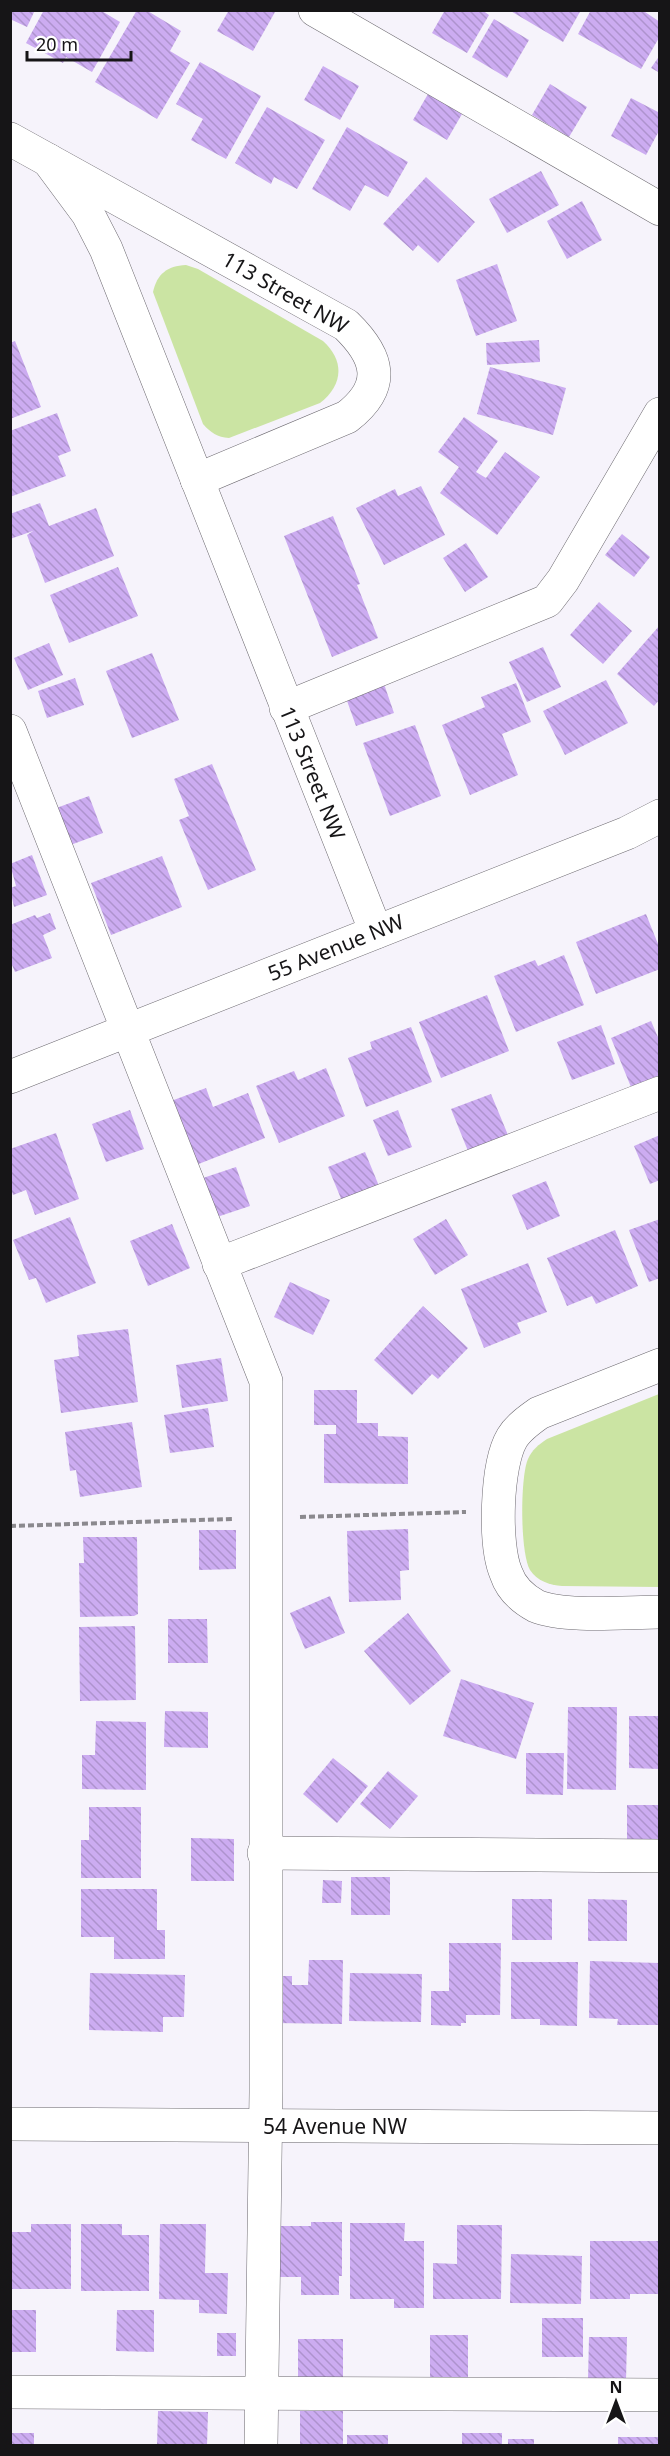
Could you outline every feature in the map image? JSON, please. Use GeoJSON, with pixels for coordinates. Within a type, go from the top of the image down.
{"type":"FeatureCollection","features":[{"type":"Feature","properties":{"kind":"street"},"geometry":{"type":"LineString","coordinates":[[315,10],[660,209]]}},
{"type":"Feature","properties":{"kind":"street","name":"113 Street NW"},"geometry":{"type":"LineString","coordinates":[[10,139],[346,325],[366,344],[375,364],[374,381],[367,399],[359,408],[347,417],[197,480]]}},
{"type":"Feature","properties":{"kind":"street","name":"113 Street NW"},"geometry":{"type":"LineString","coordinates":[[48,160],[88,214],[106,249],[375,932]]}},
{"type":"Feature","properties":{"kind":"street"},"geometry":{"type":"LineString","coordinates":[[285,708],[547,601],[563,580],[660,414]]}},
{"type":"Feature","properties":{"kind":"street"},"geometry":{"type":"LineString","coordinates":[[10,731],[266,1381],[265,2126],[261,2445]]}},
{"type":"Feature","properties":{"kind":"street","name":"55 Avenue NW"},"geometry":{"type":"LineString","coordinates":[[10,1077],[627,833],[660,816]]}},
{"type":"Feature","properties":{"kind":"street"},"geometry":{"type":"LineString","coordinates":[[219,1264],[660,1093]]}},
{"type":"Feature","properties":{"kind":"street"},"geometry":{"type":"LineString","coordinates":[[660,1365],[539,1413],[525,1423],[512,1437],[506,1454],[500,1512],[500,1556],[506,1575],[518,1593],[536,1605],[556,1612],[660,1612]]}},
{"type":"Feature","properties":{"kind":"street"},"geometry":{"type":"LineString","coordinates":[[264,1853],[660,1856]]}},
{"type":"Feature","properties":{"kind":"street","name":"54 Avenue NW"},"geometry":{"type":"LineString","coordinates":[[10,2124],[660,2128]]}},
{"type":"Feature","properties":{"kind":"street"},"geometry":{"type":"LineString","coordinates":[[10,2392],[660,2395]]}},
{"type":"Feature","properties":{"kind":"green space"},"geometry":{"type":"Polygon","coordinates":[[[186,265],[198,269],[323,341],[338,365],[337,381],[328,396],[320,403],[229,438],[218,436],[209,430],[203,424],[153,292],[157,280],[164,272],[173,267],[186,265]]]}},
{"type":"Feature","properties":{"kind":"green space"},"geometry":{"type":"Polygon","coordinates":[[[659,1394],[659,1587],[562,1586],[540,1580],[530,1570],[524,1548],[522,1515],[525,1468],[531,1453],[547,1439],[659,1394]]]}},
{"type":"Feature","properties":{"kind":"building"},"geometry":{"type":"Polygon","coordinates":[[[10,10],[35,10],[27,27],[10,19],[10,10]]]}},
{"type":"Feature","properties":{"kind":"building"},"geometry":{"type":"Polygon","coordinates":[[[44,10],[100,10],[120,22],[92,72],[66,57],[63,63],[26,43],[44,10]]]}},
{"type":"Feature","properties":{"kind":"building"},"geometry":{"type":"Polygon","coordinates":[[[137,10],[146,10],[181,31],[170,51],[190,63],[157,119],[95,82],[137,10]]]}},
{"type":"Feature","properties":{"kind":"building"},"geometry":{"type":"Polygon","coordinates":[[[229,10],[275,12],[253,51],[217,31],[229,10]]]}},
{"type":"Feature","properties":{"kind":"building"},"geometry":{"type":"Polygon","coordinates":[[[445,10],[482,10],[489,15],[467,53],[432,33],[445,10]]]}},
{"type":"Feature","properties":{"kind":"building"},"geometry":{"type":"Polygon","coordinates":[[[509,10],[581,10],[563,42],[509,10]]]}},
{"type":"Feature","properties":{"kind":"building"},"geometry":{"type":"Polygon","coordinates":[[[591,10],[642,10],[660,22],[660,36],[641,69],[578,34],[591,10]]]}},
{"type":"Feature","properties":{"kind":"building"},"geometry":{"type":"Polygon","coordinates":[[[494,19],[529,40],[507,78],[472,57],[494,19]]]}},
{"type":"Feature","properties":{"kind":"building"},"geometry":{"type":"Polygon","coordinates":[[[660,55],[660,73],[651,68],[660,55]]]}},
{"type":"Feature","properties":{"kind":"building"},"geometry":{"type":"Polygon","coordinates":[[[200,62],[261,96],[226,159],[191,140],[203,119],[176,104],[200,62]]]}},
{"type":"Feature","properties":{"kind":"building"},"geometry":{"type":"Polygon","coordinates":[[[323,66],[359,86],[340,120],[304,100],[323,66]]]}},
{"type":"Feature","properties":{"kind":"building"},"geometry":{"type":"Polygon","coordinates":[[[550,84],[587,107],[569,137],[532,115],[550,84]]]}},
{"type":"Feature","properties":{"kind":"building"},"geometry":{"type":"Polygon","coordinates":[[[428,94],[462,114],[447,140],[413,120],[428,94]]]}},
{"type":"Feature","properties":{"kind":"building"},"geometry":{"type":"Polygon","coordinates":[[[631,98],[660,113],[660,129],[646,155],[611,136],[631,98]]]}},
{"type":"Feature","properties":{"kind":"building"},"geometry":{"type":"Polygon","coordinates":[[[267,107],[325,140],[297,189],[274,177],[271,184],[235,163],[267,107]]]}},
{"type":"Feature","properties":{"kind":"building"},"geometry":{"type":"Polygon","coordinates":[[[347,127],[408,162],[388,197],[365,185],[350,211],[312,189],[347,127]]]}},
{"type":"Feature","properties":{"kind":"building"},"geometry":{"type":"Polygon","coordinates":[[[541,171],[559,205],[507,233],[489,199],[541,171]]]}},
{"type":"Feature","properties":{"kind":"building"},"geometry":{"type":"Polygon","coordinates":[[[426,177],[475,222],[438,263],[418,245],[413,251],[383,224],[426,177]]]}},
{"type":"Feature","properties":{"kind":"building"},"geometry":{"type":"Polygon","coordinates":[[[582,201],[602,240],[567,259],[547,221],[582,201]]]}},
{"type":"Feature","properties":{"kind":"building"},"geometry":{"type":"Polygon","coordinates":[[[497,264],[517,321],[476,336],[456,280],[497,264]]]}},
{"type":"Feature","properties":{"kind":"building"},"geometry":{"type":"Polygon","coordinates":[[[539,340],[540,362],[487,365],[486,343],[539,340]]]}},
{"type":"Feature","properties":{"kind":"building"},"geometry":{"type":"Polygon","coordinates":[[[15,341],[41,407],[10,419],[10,343],[15,341]]]}},
{"type":"Feature","properties":{"kind":"building"},"geometry":{"type":"Polygon","coordinates":[[[490,367],[566,388],[553,435],[477,414],[490,367]]]}},
{"type":"Feature","properties":{"kind":"building"},"geometry":{"type":"Polygon","coordinates":[[[57,413],[71,451],[58,456],[66,476],[10,497],[10,431],[57,413]]]}},
{"type":"Feature","properties":{"kind":"building"},"geometry":{"type":"Polygon","coordinates":[[[464,417],[498,441],[476,472],[486,478],[505,452],[540,477],[497,535],[440,493],[459,467],[438,452],[464,417]]]}},
{"type":"Feature","properties":{"kind":"building"},"geometry":{"type":"Polygon","coordinates":[[[421,486],[445,535],[384,565],[356,508],[395,489],[398,496],[421,486]]]}},
{"type":"Feature","properties":{"kind":"building"},"geometry":{"type":"Polygon","coordinates":[[[40,503],[49,526],[96,508],[114,556],[45,583],[27,535],[33,531],[10,539],[10,514],[40,503]]]}},
{"type":"Feature","properties":{"kind":"building"},"geometry":{"type":"Polygon","coordinates":[[[333,516],[378,638],[332,657],[284,536],[333,516]]]}},
{"type":"Feature","properties":{"kind":"building"},"geometry":{"type":"Polygon","coordinates":[[[622,534],[650,557],[634,577],[605,555],[622,534]]]}},
{"type":"Feature","properties":{"kind":"building"},"geometry":{"type":"Polygon","coordinates":[[[466,543],[488,577],[465,592],[443,558],[466,543]]]}},
{"type":"Feature","properties":{"kind":"building"},"geometry":{"type":"Polygon","coordinates":[[[118,567],[138,616],[69,643],[50,595],[118,567]]]}},
{"type":"Feature","properties":{"kind":"building"},"geometry":{"type":"Polygon","coordinates":[[[599,602],[632,631],[603,664],[570,635],[599,602]]]}},
{"type":"Feature","properties":{"kind":"building"},"geometry":{"type":"Polygon","coordinates":[[[660,625],[660,699],[654,706],[617,674],[660,625]]]}},
{"type":"Feature","properties":{"kind":"building"},"geometry":{"type":"Polygon","coordinates":[[[49,643],[63,675],[28,690],[14,658],[49,643]]]}},
{"type":"Feature","properties":{"kind":"building"},"geometry":{"type":"Polygon","coordinates":[[[543,647],[561,687],[527,702],[509,662],[543,647]]]}},
{"type":"Feature","properties":{"kind":"building"},"geometry":{"type":"Polygon","coordinates":[[[152,653],[179,720],[132,738],[106,671],[152,653]]]}},
{"type":"Feature","properties":{"kind":"building"},"geometry":{"type":"Polygon","coordinates":[[[75,678],[84,705],[47,718],[38,691],[75,678]]]}},
{"type":"Feature","properties":{"kind":"building"},"geometry":{"type":"Polygon","coordinates":[[[606,680],[628,723],[565,755],[543,711],[606,680]]]}},
{"type":"Feature","properties":{"kind":"building"},"geometry":{"type":"Polygon","coordinates":[[[516,683],[531,722],[502,734],[518,775],[470,795],[442,725],[485,707],[481,697],[516,683]]]}},
{"type":"Feature","properties":{"kind":"building"},"geometry":{"type":"Polygon","coordinates":[[[384,684],[394,713],[356,726],[346,698],[384,684]]]}},
{"type":"Feature","properties":{"kind":"building"},"geometry":{"type":"Polygon","coordinates":[[[415,725],[441,796],[390,816],[363,743],[415,725]]]}},
{"type":"Feature","properties":{"kind":"building"},"geometry":{"type":"Polygon","coordinates":[[[212,764],[256,870],[208,890],[179,820],[189,816],[174,779],[212,764]]]}},
{"type":"Feature","properties":{"kind":"building"},"geometry":{"type":"Polygon","coordinates":[[[89,796],[103,833],[65,847],[51,810],[89,796]]]}},
{"type":"Feature","properties":{"kind":"building"},"geometry":{"type":"Polygon","coordinates":[[[32,855],[47,895],[14,907],[10,888],[16,886],[10,864],[32,855]]]}},
{"type":"Feature","properties":{"kind":"building"},"geometry":{"type":"Polygon","coordinates":[[[162,856],[182,907],[111,935],[91,883],[162,856]]]}},
{"type":"Feature","properties":{"kind":"building"},"geometry":{"type":"Polygon","coordinates":[[[50,913],[56,929],[43,935],[52,958],[15,972],[10,960],[10,925],[35,915],[37,918],[50,913]]]}},
{"type":"Feature","properties":{"kind":"building"},"geometry":{"type":"Polygon","coordinates":[[[646,914],[660,949],[660,969],[596,994],[576,942],[646,914]]]}},
{"type":"Feature","properties":{"kind":"building"},"geometry":{"type":"Polygon","coordinates":[[[564,955],[584,1005],[516,1032],[494,976],[535,960],[538,966],[564,955]]]}},
{"type":"Feature","properties":{"kind":"building"},"geometry":{"type":"Polygon","coordinates":[[[487,995],[509,1051],[441,1078],[419,1022],[487,995]]]}},
{"type":"Feature","properties":{"kind":"building"},"geometry":{"type":"Polygon","coordinates":[[[651,1021],[660,1042],[660,1075],[631,1087],[611,1038],[651,1021]]]}},
{"type":"Feature","properties":{"kind":"building"},"geometry":{"type":"Polygon","coordinates":[[[601,1025],[615,1064],[572,1080],[557,1042],[601,1025]]]}},
{"type":"Feature","properties":{"kind":"building"},"geometry":{"type":"Polygon","coordinates":[[[411,1027],[432,1082],[366,1107],[348,1058],[372,1049],[370,1042],[411,1027]]]}},
{"type":"Feature","properties":{"kind":"building"},"geometry":{"type":"Polygon","coordinates":[[[326,1068],[345,1116],[279,1143],[256,1086],[294,1071],[298,1080],[326,1068]]]}},
{"type":"Feature","properties":{"kind":"building"},"geometry":{"type":"Polygon","coordinates":[[[206,1088],[213,1107],[248,1093],[265,1138],[196,1165],[171,1101],[206,1088]]]}},
{"type":"Feature","properties":{"kind":"building"},"geometry":{"type":"Polygon","coordinates":[[[491,1094],[508,1135],[468,1151],[451,1109],[491,1094]]]}},
{"type":"Feature","properties":{"kind":"building"},"geometry":{"type":"Polygon","coordinates":[[[130,1110],[144,1149],[106,1162],[92,1124],[130,1110]]]}},
{"type":"Feature","properties":{"kind":"building"},"geometry":{"type":"Polygon","coordinates":[[[398,1110],[412,1147],[388,1156],[373,1120],[398,1110]]]}},
{"type":"Feature","properties":{"kind":"building"},"geometry":{"type":"Polygon","coordinates":[[[56,1133],[79,1199],[35,1215],[26,1190],[13,1195],[10,1186],[10,1149],[56,1133]]]}},
{"type":"Feature","properties":{"kind":"building"},"geometry":{"type":"Polygon","coordinates":[[[660,1135],[660,1180],[650,1184],[634,1146],[660,1135]]]}},
{"type":"Feature","properties":{"kind":"building"},"geometry":{"type":"Polygon","coordinates":[[[365,1152],[379,1186],[342,1201],[328,1167],[365,1152]]]}},
{"type":"Feature","properties":{"kind":"building"},"geometry":{"type":"Polygon","coordinates":[[[236,1167],[250,1206],[211,1219],[197,1180],[236,1167]]]}},
{"type":"Feature","properties":{"kind":"building"},"geometry":{"type":"Polygon","coordinates":[[[546,1181],[560,1216],[527,1230],[512,1195],[546,1181]]]}},
{"type":"Feature","properties":{"kind":"building"},"geometry":{"type":"Polygon","coordinates":[[[70,1217],[96,1283],[46,1303],[36,1278],[29,1280],[13,1240],[70,1217]]]}},
{"type":"Feature","properties":{"kind":"building"},"geometry":{"type":"Polygon","coordinates":[[[446,1219],[468,1255],[435,1275],[413,1239],[446,1219]]]}},
{"type":"Feature","properties":{"kind":"building"},"geometry":{"type":"Polygon","coordinates":[[[660,1219],[660,1278],[649,1282],[629,1230],[660,1219]]]}},
{"type":"Feature","properties":{"kind":"building"},"geometry":{"type":"Polygon","coordinates":[[[172,1224],[190,1268],[148,1286],[130,1241],[172,1224]]]}},
{"type":"Feature","properties":{"kind":"building"},"geometry":{"type":"Polygon","coordinates":[[[615,1230],[638,1286],[596,1304],[592,1296],[567,1306],[547,1258],[615,1230]]]}},
{"type":"Feature","properties":{"kind":"building"},"geometry":{"type":"Polygon","coordinates":[[[528,1263],[547,1312],[517,1323],[521,1333],[484,1348],[461,1289],[528,1263]]]}},
{"type":"Feature","properties":{"kind":"building"},"geometry":{"type":"Polygon","coordinates":[[[290,1282],[330,1300],[313,1335],[274,1317],[290,1282]]]}},
{"type":"Feature","properties":{"kind":"building"},"geometry":{"type":"Polygon","coordinates":[[[423,1306],[468,1348],[438,1379],[432,1374],[412,1395],[374,1360],[423,1306]]]}},
{"type":"Feature","properties":{"kind":"building"},"geometry":{"type":"Polygon","coordinates":[[[128,1329],[138,1402],[61,1413],[54,1360],[79,1356],[77,1335],[128,1329]]]}},
{"type":"Feature","properties":{"kind":"building"},"geometry":{"type":"Polygon","coordinates":[[[221,1358],[228,1401],[182,1408],[176,1365],[221,1358]]]}},
{"type":"Feature","properties":{"kind":"building"},"geometry":{"type":"Polygon","coordinates":[[[314,1390],[357,1390],[357,1423],[378,1423],[378,1436],[408,1437],[408,1484],[324,1483],[324,1434],[336,1434],[336,1425],[314,1425],[314,1390]]]}},
{"type":"Feature","properties":{"kind":"building"},"geometry":{"type":"Polygon","coordinates":[[[208,1408],[214,1447],[170,1453],[164,1415],[208,1408]]]}},
{"type":"Feature","properties":{"kind":"building"},"geometry":{"type":"Polygon","coordinates":[[[132,1422],[142,1487],[80,1497],[76,1470],[70,1471],[65,1432],[132,1422]]]}},
{"type":"Feature","properties":{"kind":"building"},"geometry":{"type":"Polygon","coordinates":[[[408,1529],[409,1570],[400,1571],[401,1600],[349,1602],[347,1531],[408,1529]]]}},
{"type":"Feature","properties":{"kind":"building"},"geometry":{"type":"Polygon","coordinates":[[[199,1530],[236,1530],[236,1569],[199,1570],[199,1530]]]}},
{"type":"Feature","properties":{"kind":"building"},"geometry":{"type":"Polygon","coordinates":[[[83,1537],[137,1537],[138,1614],[80,1617],[79,1563],[84,1563],[83,1537]]]}},
{"type":"Feature","properties":{"kind":"building"},"geometry":{"type":"Polygon","coordinates":[[[330,1596],[345,1633],[305,1649],[290,1613],[330,1596]]]}},
{"type":"Feature","properties":{"kind":"building"},"geometry":{"type":"Polygon","coordinates":[[[408,1613],[451,1671],[410,1705],[364,1651],[408,1613]]]}},
{"type":"Feature","properties":{"kind":"building"},"geometry":{"type":"Polygon","coordinates":[[[168,1619],[207,1619],[208,1663],[168,1663],[168,1619]]]}},
{"type":"Feature","properties":{"kind":"building"},"geometry":{"type":"Polygon","coordinates":[[[135,1626],[136,1700],[80,1701],[79,1627],[135,1626]]]}},
{"type":"Feature","properties":{"kind":"building"},"geometry":{"type":"Polygon","coordinates":[[[461,1679],[534,1703],[516,1759],[443,1736],[461,1679]]]}},
{"type":"Feature","properties":{"kind":"building"},"geometry":{"type":"Polygon","coordinates":[[[568,1707],[617,1707],[616,1790],[567,1789],[568,1707]]]}},
{"type":"Feature","properties":{"kind":"building"},"geometry":{"type":"Polygon","coordinates":[[[165,1711],[208,1712],[208,1748],[164,1747],[165,1711]]]}},
{"type":"Feature","properties":{"kind":"building"},"geometry":{"type":"Polygon","coordinates":[[[629,1716],[660,1716],[660,1769],[629,1768],[629,1716]]]}},
{"type":"Feature","properties":{"kind":"building"},"geometry":{"type":"Polygon","coordinates":[[[96,1721],[146,1722],[146,1790],[82,1789],[82,1755],[95,1755],[96,1721]]]}},
{"type":"Feature","properties":{"kind":"building"},"geometry":{"type":"Polygon","coordinates":[[[526,1753],[564,1753],[563,1795],[526,1794],[526,1753]]]}},
{"type":"Feature","properties":{"kind":"building"},"geometry":{"type":"Polygon","coordinates":[[[333,1758],[368,1786],[337,1823],[303,1794],[333,1758]]]}},
{"type":"Feature","properties":{"kind":"building"},"geometry":{"type":"Polygon","coordinates":[[[388,1771],[418,1796],[390,1829],[360,1804],[388,1771]]]}},
{"type":"Feature","properties":{"kind":"building"},"geometry":{"type":"Polygon","coordinates":[[[627,1805],[660,1805],[660,1842],[627,1841],[627,1805]]]}},
{"type":"Feature","properties":{"kind":"building"},"geometry":{"type":"Polygon","coordinates":[[[89,1807],[141,1807],[141,1878],[81,1878],[81,1840],[89,1840],[89,1807]]]}},
{"type":"Feature","properties":{"kind":"building"},"geometry":{"type":"Polygon","coordinates":[[[191,1838],[234,1839],[234,1881],[191,1881],[191,1838]]]}},
{"type":"Feature","properties":{"kind":"building"},"geometry":{"type":"Polygon","coordinates":[[[351,1877],[390,1877],[390,1915],[351,1915],[351,1877]]]}},
{"type":"Feature","properties":{"kind":"building"},"geometry":{"type":"Polygon","coordinates":[[[323,1880],[342,1881],[341,1903],[322,1903],[323,1880]]]}},
{"type":"Feature","properties":{"kind":"building"},"geometry":{"type":"Polygon","coordinates":[[[81,1889],[157,1889],[157,1930],[165,1930],[165,1959],[114,1959],[114,1937],[81,1937],[81,1889]]]}},
{"type":"Feature","properties":{"kind":"building"},"geometry":{"type":"Polygon","coordinates":[[[512,1899],[552,1899],[552,1940],[512,1940],[512,1899]]]}},
{"type":"Feature","properties":{"kind":"building"},"geometry":{"type":"Polygon","coordinates":[[[588,1899],[627,1900],[627,1941],[588,1941],[588,1899]]]}},
{"type":"Feature","properties":{"kind":"building"},"geometry":{"type":"Polygon","coordinates":[[[449,1943],[501,1943],[500,2015],[466,2015],[466,2023],[461,2023],[461,2026],[431,2025],[431,1991],[449,1991],[449,1943]]]}},
{"type":"Feature","properties":{"kind":"building"},"geometry":{"type":"Polygon","coordinates":[[[309,1960],[343,1960],[342,2024],[274,2023],[278,1976],[292,1976],[292,1985],[308,1985],[309,1960]]]}},
{"type":"Feature","properties":{"kind":"building"},"geometry":{"type":"Polygon","coordinates":[[[590,1961],[659,1963],[658,2025],[617,2025],[618,2019],[589,2018],[590,1961]]]}},
{"type":"Feature","properties":{"kind":"building"},"geometry":{"type":"Polygon","coordinates":[[[511,1962],[578,1962],[577,2026],[540,2025],[540,2019],[511,2019],[511,1962]]]}},
{"type":"Feature","properties":{"kind":"building"},"geometry":{"type":"Polygon","coordinates":[[[90,1973],[185,1975],[184,2017],[163,2017],[163,2032],[89,2030],[90,1973]]]}},
{"type":"Feature","properties":{"kind":"building"},"geometry":{"type":"Polygon","coordinates":[[[350,1973],[422,1974],[421,2022],[349,2021],[350,1973]]]}},
{"type":"Feature","properties":{"kind":"building"},"geometry":{"type":"Polygon","coordinates":[[[311,2222],[342,2222],[342,2276],[339,2276],[339,2295],[301,2295],[301,2277],[273,2277],[273,2226],[311,2226],[311,2222]]]}},
{"type":"Feature","properties":{"kind":"building"},"geometry":{"type":"Polygon","coordinates":[[[350,2223],[405,2223],[404,2241],[424,2241],[424,2308],[394,2308],[394,2299],[350,2299],[350,2223]]]}},
{"type":"Feature","properties":{"kind":"building"},"geometry":{"type":"Polygon","coordinates":[[[31,2224],[71,2224],[71,2289],[10,2289],[10,2232],[31,2232],[31,2224]]]}},
{"type":"Feature","properties":{"kind":"building"},"geometry":{"type":"Polygon","coordinates":[[[81,2224],[122,2224],[122,2235],[149,2235],[149,2291],[81,2291],[81,2224]]]}},
{"type":"Feature","properties":{"kind":"building"},"geometry":{"type":"Polygon","coordinates":[[[160,2224],[206,2224],[205,2273],[228,2273],[227,2314],[199,2313],[199,2300],[159,2299],[160,2224]]]}},
{"type":"Feature","properties":{"kind":"building"},"geometry":{"type":"Polygon","coordinates":[[[457,2225],[502,2225],[501,2299],[433,2299],[433,2263],[457,2264],[457,2225]]]}},
{"type":"Feature","properties":{"kind":"building"},"geometry":{"type":"Polygon","coordinates":[[[590,2241],[660,2241],[660,2294],[630,2294],[630,2299],[590,2299],[590,2241]]]}},
{"type":"Feature","properties":{"kind":"building"},"geometry":{"type":"Polygon","coordinates":[[[511,2254],[582,2256],[581,2304],[510,2303],[511,2254]]]}},
{"type":"Feature","properties":{"kind":"building"},"geometry":{"type":"Polygon","coordinates":[[[10,2310],[36,2310],[36,2352],[10,2352],[10,2310]]]}},
{"type":"Feature","properties":{"kind":"building"},"geometry":{"type":"Polygon","coordinates":[[[117,2310],[154,2310],[154,2352],[116,2351],[117,2310]]]}},
{"type":"Feature","properties":{"kind":"building"},"geometry":{"type":"Polygon","coordinates":[[[542,2318],[583,2318],[583,2357],[542,2357],[542,2318]]]}},
{"type":"Feature","properties":{"kind":"building"},"geometry":{"type":"Polygon","coordinates":[[[217,2333],[236,2333],[236,2356],[217,2356],[217,2333]]]}},
{"type":"Feature","properties":{"kind":"building"},"geometry":{"type":"Polygon","coordinates":[[[430,2335],[468,2335],[468,2379],[430,2378],[430,2335]]]}},
{"type":"Feature","properties":{"kind":"building"},"geometry":{"type":"Polygon","coordinates":[[[589,2337],[627,2337],[626,2381],[588,2380],[589,2337]]]}},
{"type":"Feature","properties":{"kind":"building"},"geometry":{"type":"Polygon","coordinates":[[[298,2339],[343,2339],[343,2379],[298,2379],[298,2339]]]}},
{"type":"Feature","properties":{"kind":"building"},"geometry":{"type":"Polygon","coordinates":[[[158,2411],[208,2412],[207,2446],[157,2446],[158,2411]]]}},
{"type":"Feature","properties":{"kind":"building"},"geometry":{"type":"Polygon","coordinates":[[[300,2411],[343,2411],[343,2446],[300,2446],[300,2411]]]}},
{"type":"Feature","properties":{"kind":"building"},"geometry":{"type":"Polygon","coordinates":[[[10,2433],[34,2433],[34,2446],[10,2446],[10,2433]]]}},
{"type":"Feature","properties":{"kind":"building"},"geometry":{"type":"Polygon","coordinates":[[[462,2433],[502,2433],[502,2446],[462,2446],[462,2433]]]}},
{"type":"Feature","properties":{"kind":"building"},"geometry":{"type":"Polygon","coordinates":[[[347,2435],[388,2435],[388,2446],[347,2446],[347,2435]]]}},
{"type":"Feature","properties":{"kind":"building"},"geometry":{"type":"Polygon","coordinates":[[[618,2437],[659,2437],[659,2446],[618,2446],[618,2437]]]}},
{"type":"Feature","properties":{"kind":"building"},"geometry":{"type":"Polygon","coordinates":[[[508,2439],[534,2439],[534,2446],[508,2446],[508,2439]]]}}]}
